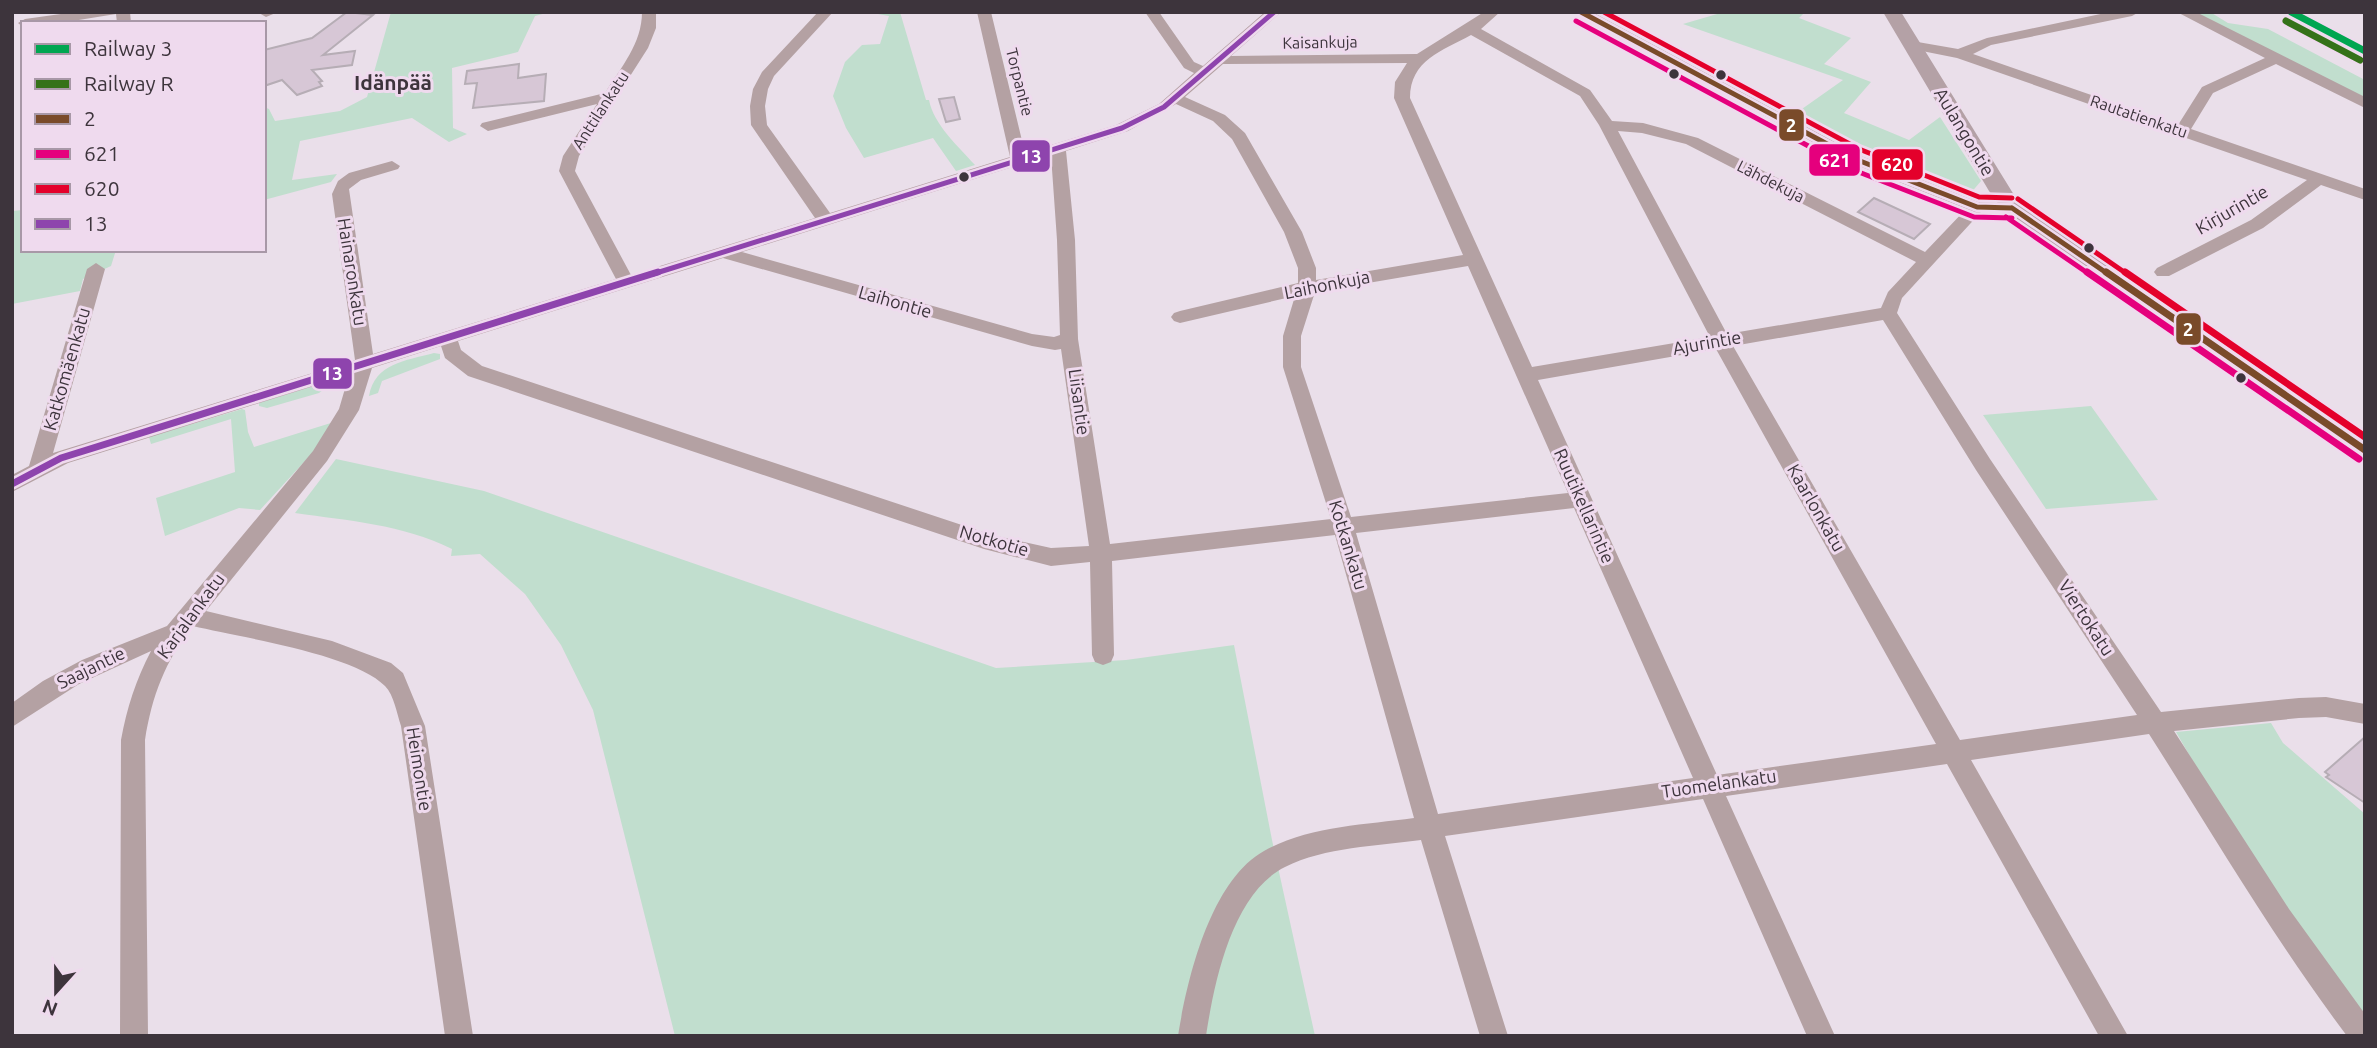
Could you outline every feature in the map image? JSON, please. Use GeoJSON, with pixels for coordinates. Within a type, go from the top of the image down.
{"type":"FeatureCollection","features":[{"type":"Feature","properties":{"kind":"main road","name":"Aulangontie"},"geometry":{"type":"LineString","coordinates":[[1892,12],[1999,191],[2012,208],[2365,450]]}},
{"type":"Feature","properties":{"kind":"street"},"geometry":{"type":"LineString","coordinates":[[40,21],[110,12]]}},
{"type":"Feature","properties":{"kind":"street","name":"Anttilankatu"},"geometry":{"type":"LineString","coordinates":[[626,282],[567,171],[569,160],[647,37],[649,12]]}},
{"type":"Feature","properties":{"kind":"street"},"geometry":{"type":"LineString","coordinates":[[825,219],[760,125],[755,107],[758,92],[766,76],[826,12]]}},
{"type":"Feature","properties":{"kind":"street","name":"Torpantie"},"geometry":{"type":"LineString","coordinates":[[984,12],[1020,160]]}},
{"type":"Feature","properties":{"kind":"street"},"geometry":{"type":"LineString","coordinates":[[1152,12],[1189,65],[1205,72]]}},
{"type":"Feature","properties":{"kind":"street"},"geometry":{"type":"LineString","coordinates":[[12,484],[37,469],[82,451],[1136,122],[1175,98],[1274,12]]}},
{"type":"Feature","properties":{"kind":"street","name":"Ruutikellarintie"},"geometry":{"type":"LineString","coordinates":[[1493,12],[1471,29],[1420,58],[1401,79],[1402,97],[1821,1036]]}},
{"type":"Feature","properties":{"kind":"street"},"geometry":{"type":"LineString","coordinates":[[1581,12],[1855,159],[1977,207],[2012,208]]}},
{"type":"Feature","properties":{"kind":"street"},"geometry":{"type":"LineString","coordinates":[[1960,54],[1987,42],[2132,12]]}},
{"type":"Feature","properties":{"kind":"street"},"geometry":{"type":"LineString","coordinates":[[2185,12],[2365,103]]}},
{"type":"Feature","properties":{"kind":"street","name":"Kaarlonkatu"},"geometry":{"type":"LineString","coordinates":[[1471,29],[1585,93],[1607,125],[1721,341],[2114,1036]]}},
{"type":"Feature","properties":{"kind":"street","name":"Rautatienkatu"},"geometry":{"type":"LineString","coordinates":[[1912,45],[1960,54],[2365,195]]}},
{"type":"Feature","properties":{"kind":"street","name":"Kaisankuja"},"geometry":{"type":"LineString","coordinates":[[1222,58],[1230,61],[1420,58]]}},
{"type":"Feature","properties":{"kind":"street"},"geometry":{"type":"LineString","coordinates":[[2182,131],[2207,90],[2276,59]]}},
{"type":"Feature","properties":{"kind":"street"},"geometry":{"type":"LineString","coordinates":[[488,126],[609,96]]}},
{"type":"Feature","properties":{"kind":"street","name":"Kotkankatu"},"geometry":{"type":"LineString","coordinates":[[1175,98],[1219,118],[1239,136],[1293,232],[1307,268],[1307,287],[1292,336],[1292,367],[1343,525],[1429,826],[1494,1036]]}},
{"type":"Feature","properties":{"kind":"street","name":"Lähdekuja"},"geometry":{"type":"LineString","coordinates":[[1607,125],[1643,128],[1692,141],[1927,260]]}},
{"type":"Feature","properties":{"kind":"street","name":"Liisantie"},"geometry":{"type":"LineString","coordinates":[[1058,148],[1066,240],[1069,340],[1101,554],[1104,655]]}},
{"type":"Feature","properties":{"kind":"street","name":"Hainaronkatu"},"geometry":{"type":"LineString","coordinates":[[365,363],[341,188],[345,183],[392,166]]}},
{"type":"Feature","properties":{"kind":"street","name":"Kirjurintie"},"geometry":{"type":"LineString","coordinates":[[2163,272],[2257,224],[2319,178]]}},
{"type":"Feature","properties":{"kind":"street"},"geometry":{"type":"LineString","coordinates":[[1888,313],[1894,296],[1977,207]]}},
{"type":"Feature","properties":{"kind":"street","name":"Laihontie"},"geometry":{"type":"LineString","coordinates":[[722,251],[1032,340],[1055,344],[1069,340]]}},
{"type":"Feature","properties":{"kind":"street","name":"Laihonkuja"},"geometry":{"type":"LineString","coordinates":[[1180,317],[1307,287],[1475,259]]}},
{"type":"Feature","properties":{"kind":"street","name":"Katkomäenkatu"},"geometry":{"type":"LineString","coordinates":[[37,469],[96,269]]}},
{"type":"Feature","properties":{"kind":"street","name":"Ajurintie"},"geometry":{"type":"LineString","coordinates":[[1527,375],[1888,313]]}},
{"type":"Feature","properties":{"kind":"street","name":"Viertokatu"},"geometry":{"type":"LineString","coordinates":[[1888,313],[2155,723],[2249,874],[2330,993],[2364,1036]]}},
{"type":"Feature","properties":{"kind":"street","name":"Notkotie"},"geometry":{"type":"LineString","coordinates":[[448,338],[452,354],[475,371],[992,542],[1051,557],[1101,554],[1581,499]]}},
{"type":"Feature","properties":{"kind":"street","name":"Karjalankatu"},"geometry":{"type":"LineString","coordinates":[[134,1036],[133,740],[138,710],[148,679],[182,624],[320,456],[349,410],[358,376],[365,363]]}},
{"type":"Feature","properties":{"kind":"street","name":"Saajantie"},"geometry":{"type":"LineString","coordinates":[[12,717],[41,693],[72,674],[182,624]]}},
{"type":"Feature","properties":{"kind":"street","name":"Heimontie"},"geometry":{"type":"LineString","coordinates":[[182,624],[341,653],[371,663],[394,678],[413,726],[459,1036]]}},
{"type":"Feature","properties":{"kind":"street","name":"Tuomelankatu"},"geometry":{"type":"LineString","coordinates":[[1192,1036],[1196,1006],[1207,963],[1233,905],[1265,865],[1291,852],[1320,843],[2155,723],[2299,708],[2326,707],[2365,714]]}},
{"type":"Feature","properties":{"kind":"green space"},"geometry":{"type":"Polygon","coordinates":[[[391,12],[550,12],[535,16],[518,52],[452,68],[453,128],[467,134],[449,142],[412,118],[300,141],[292,180],[337,174],[331,182],[266,199],[266,108],[275,121],[340,111],[367,97],[391,12]]]}},
{"type":"Feature","properties":{"kind":"green space"},"geometry":{"type":"Polygon","coordinates":[[[867,12],[900,12],[926,100],[929,100],[941,127],[975,165],[956,171],[933,138],[864,158],[846,128],[833,96],[845,62],[862,45],[880,44],[889,16],[867,12]]]}},
{"type":"Feature","properties":{"kind":"green space"},"geometry":{"type":"Polygon","coordinates":[[[1724,12],[1805,12],[1799,18],[1851,38],[1824,64],[1871,82],[1844,113],[1909,140],[1940,117],[1981,181],[1970,194],[1955,191],[1847,145],[1792,116],[1843,80],[1683,24],[1724,12]]]}},
{"type":"Feature","properties":{"kind":"green space"},"geometry":{"type":"Polygon","coordinates":[[[2188,12],[2210,12],[2228,23],[2268,29],[2365,80],[2365,101],[2188,12]]]}},
{"type":"Feature","properties":{"kind":"green space"},"geometry":{"type":"Polygon","coordinates":[[[21,210],[21,252],[115,252],[111,266],[83,279],[80,291],[12,304],[12,211],[21,210]]]}},
{"type":"Feature","properties":{"kind":"green space"},"geometry":{"type":"Polygon","coordinates":[[[440,354],[440,359],[382,381],[378,393],[369,396],[372,385],[385,370],[402,361],[440,354]]]}},
{"type":"Feature","properties":{"kind":"green space"},"geometry":{"type":"Polygon","coordinates":[[[323,383],[327,387],[319,393],[267,408],[259,406],[259,403],[323,383]]]}},
{"type":"Feature","properties":{"kind":"green space"},"geometry":{"type":"Polygon","coordinates":[[[2091,406],[2158,500],[2046,509],[1983,415],[2091,406]]]}},
{"type":"Feature","properties":{"kind":"green space"},"geometry":{"type":"Polygon","coordinates":[[[245,410],[248,432],[254,447],[334,422],[316,449],[260,510],[239,508],[165,536],[156,498],[235,472],[231,419],[151,444],[149,437],[245,410]]]}},
{"type":"Feature","properties":{"kind":"green space"},"geometry":{"type":"Polygon","coordinates":[[[336,459],[484,491],[996,668],[1126,660],[1234,645],[1272,840],[1315,1036],[675,1036],[593,710],[561,645],[525,594],[480,554],[451,556],[452,549],[414,534],[295,513],[336,459]]]}},
{"type":"Feature","properties":{"kind":"green space"},"geometry":{"type":"Polygon","coordinates":[[[2271,723],[2283,743],[2365,814],[2365,1020],[2242,846],[2176,732],[2271,723]]]}},
{"type":"Feature","properties":{"kind":"building"},"geometry":{"type":"Polygon","coordinates":[[[347,12],[373,15],[323,55],[355,51],[352,65],[312,70],[322,81],[319,82],[322,86],[297,95],[282,80],[266,85],[266,50],[312,38],[347,12]]]}},
{"type":"Feature","properties":{"kind":"building"},"geometry":{"type":"Polygon","coordinates":[[[519,64],[518,78],[546,74],[544,101],[473,108],[477,83],[465,84],[467,71],[519,64]]]}},
{"type":"Feature","properties":{"kind":"building"},"geometry":{"type":"Polygon","coordinates":[[[954,97],[960,119],[946,122],[939,99],[954,97]]]}},
{"type":"Feature","properties":{"kind":"building"},"geometry":{"type":"Polygon","coordinates":[[[1874,198],[1930,224],[1914,239],[1858,212],[1874,198]]]}},
{"type":"Feature","properties":{"kind":"building"},"geometry":{"type":"Polygon","coordinates":[[[2365,737],[2365,803],[2326,777],[2329,775],[2325,772],[2365,737]]]}},
{"type":"Feature","properties":{"kind":"rail line","name":"3"},"geometry":{"type":"LineString","coordinates":[[2291,12],[2365,51]]}},
{"type":"Feature","properties":{"kind":"rail line","name":"R"},"geometry":{"type":"LineString","coordinates":[[2286,21],[2360,60]]}},
{"type":"Feature","properties":{"kind":"transit line","name":"13"},"geometry":{"type":"LineString","coordinates":[[12,484],[61,458],[1122,128],[1164,107],[1274,12]]}},
{"type":"Feature","properties":{"kind":"transit line","name":"2"},"geometry":{"type":"LineString","coordinates":[[1581,12],[1855,159],[1977,207],[2012,208]]}},
{"type":"Feature","properties":{"kind":"transit line","name":"620"},"geometry":{"type":"LineString","coordinates":[[1604,12],[1859,149],[1979,197],[2012,198]]}},
{"type":"Feature","properties":{"kind":"transit line","name":"621"},"geometry":{"type":"LineString","coordinates":[[1576,21],[1851,169],[1974,217],[2012,218]]}},
{"type":"Feature","properties":{"kind":"transit line","name":"620"},"geometry":{"type":"LineString","coordinates":[[2018,199],[2365,437]]}},
{"type":"Feature","properties":{"kind":"transit line","name":"2"},"geometry":{"type":"LineString","coordinates":[[2012,208],[2365,450]]}},
{"type":"Feature","properties":{"kind":"transit line","name":"621"},"geometry":{"type":"LineString","coordinates":[[2006,217],[2359,459]]}},
{"type":"Feature","properties":{"kind":"district","name":"Idänpää"},"geometry":{"type":"Point","coordinates":[393,83]}}]}
